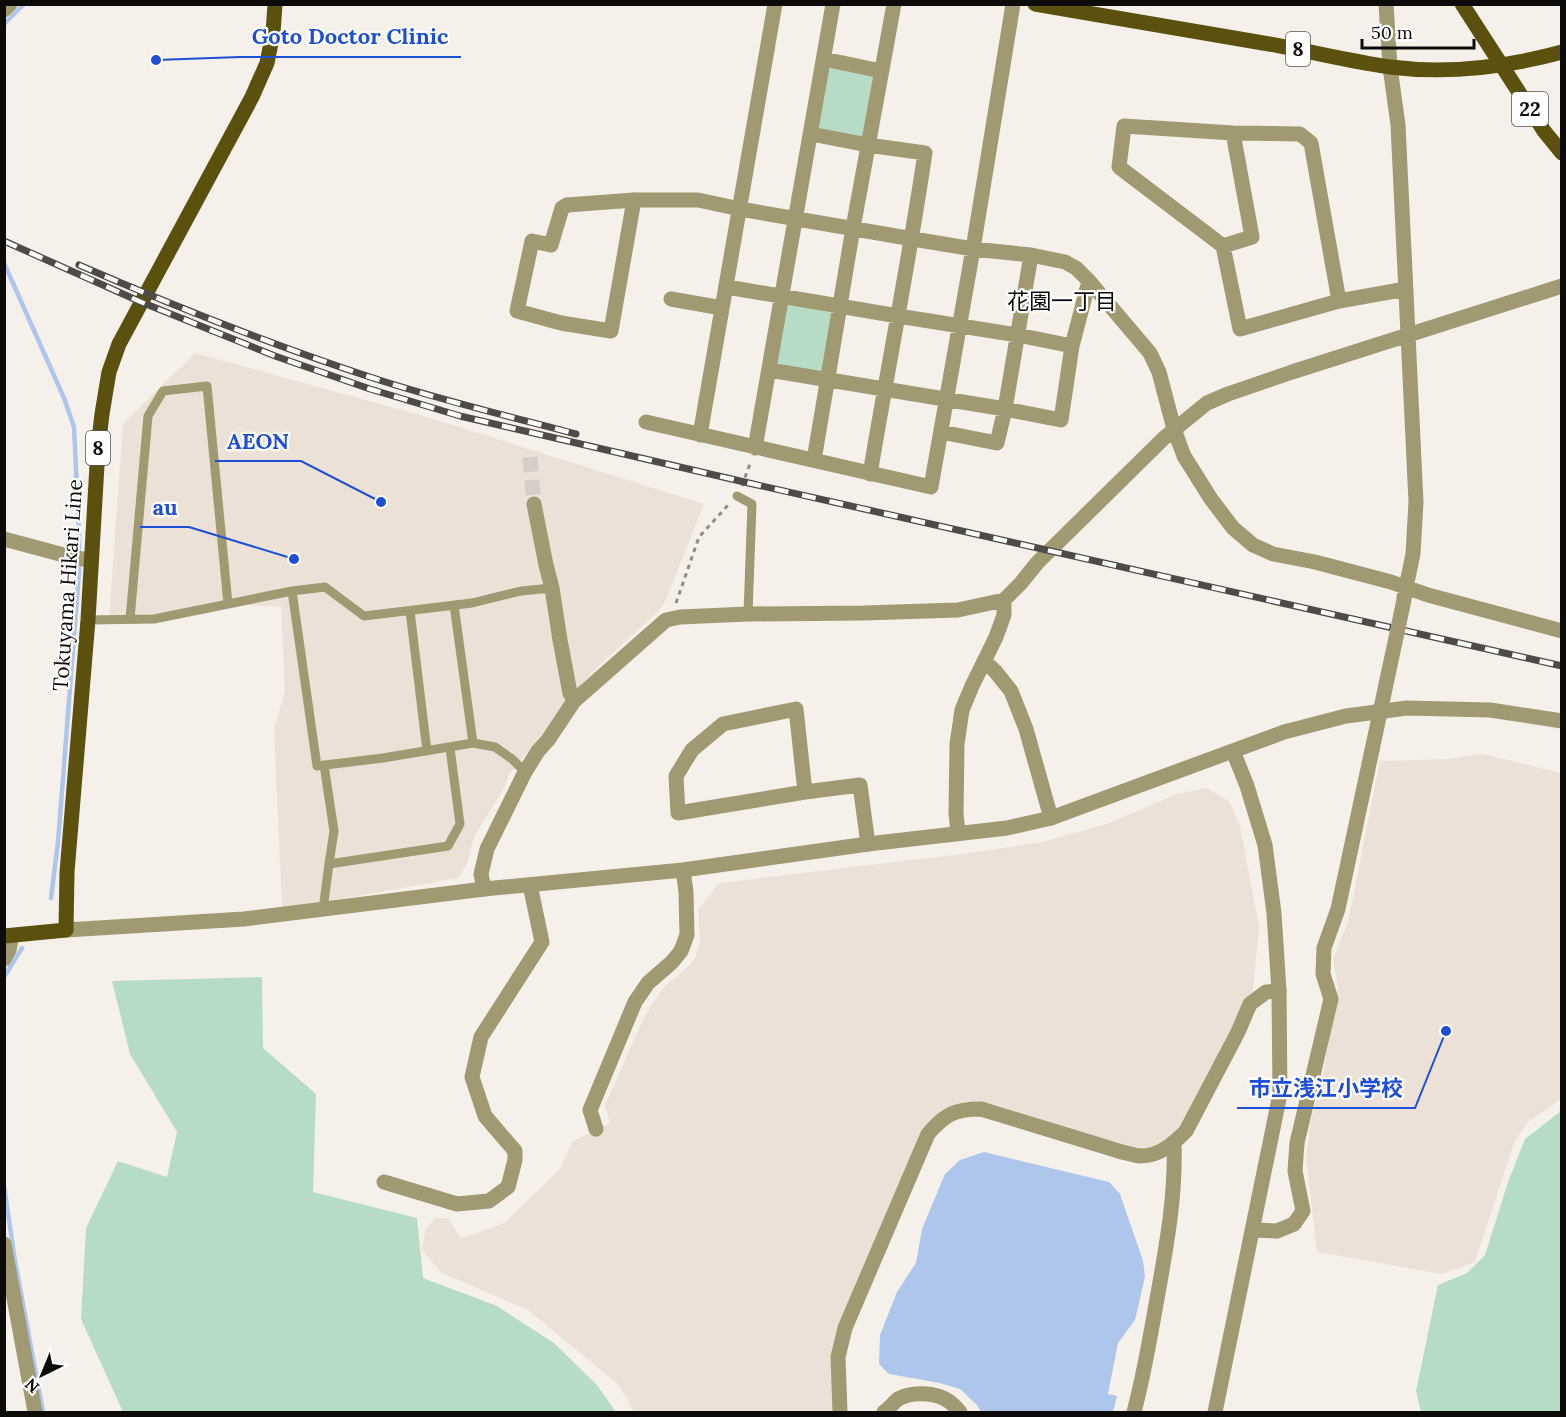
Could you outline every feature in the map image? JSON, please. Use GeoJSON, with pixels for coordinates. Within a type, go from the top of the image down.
{"type":"FeatureCollection","features":[{"type":"Feature","properties":{"kind":"main road","name":"Tokuyama Hikari Line"},"geometry":{"type":"LineString","coordinates":[[66,930],[67,872],[88,620],[98,448],[109,372],[119,344],[252,97],[267,63],[273,33],[275,4]]}},
{"type":"Feature","properties":{"kind":"main road","name":"8"},"geometry":{"type":"LineString","coordinates":[[1035,4],[1390,67],[1435,70],[1485,67],[1541,58],[1562,52]]}},
{"type":"Feature","properties":{"kind":"main road","name":"22"},"geometry":{"type":"LineString","coordinates":[[1462,4],[1544,131],[1562,153]]}},
{"type":"Feature","properties":{"kind":"main road"},"geometry":{"type":"LineString","coordinates":[[8,936],[66,930]]}},
{"type":"Feature","properties":{"kind":"street"},"geometry":{"type":"LineString","coordinates":[[4,10],[10,4]]}},
{"type":"Feature","properties":{"kind":"street"},"geometry":{"type":"LineString","coordinates":[[700,435],[775,4]]}},
{"type":"Feature","properties":{"kind":"street"},"geometry":{"type":"LineString","coordinates":[[755,448],[833,4]]}},
{"type":"Feature","properties":{"kind":"street"},"geometry":{"type":"LineString","coordinates":[[814,460],[894,4]]}},
{"type":"Feature","properties":{"kind":"street"},"geometry":{"type":"LineString","coordinates":[[646,422],[931,488],[1013,4]]}},
{"type":"Feature","properties":{"kind":"street"},"geometry":{"type":"LineString","coordinates":[[1253,1230],[1277,1231],[1294,1224],[1303,1211],[1295,1171],[1297,1143],[1331,999],[1323,974],[1324,948],[1338,909],[1413,554],[1416,502],[1398,124],[1390,67],[1386,4]]}},
{"type":"Feature","properties":{"kind":"street"},"geometry":{"type":"LineString","coordinates":[[824,59],[881,70]]}},
{"type":"Feature","properties":{"kind":"street"},"geometry":{"type":"LineString","coordinates":[[1339,302],[1311,143],[1300,134],[1233,133],[1124,126],[1119,167],[1223,246],[1240,329],[1339,302],[1406,289]]}},
{"type":"Feature","properties":{"kind":"street"},"geometry":{"type":"LineString","coordinates":[[1223,246],[1252,237],[1233,133]]}},
{"type":"Feature","properties":{"kind":"street"},"geometry":{"type":"LineString","coordinates":[[811,134],[925,153],[913,239],[870,474]]}},
{"type":"Feature","properties":{"kind":"street"},"geometry":{"type":"LineString","coordinates":[[634,200],[611,331],[561,323],[517,311],[532,241],[551,245],[562,208],[567,205],[634,200],[698,200],[913,239],[973,249],[1031,255],[1065,262],[1076,268],[1089,281],[1150,353],[1159,372],[1174,429],[1184,456],[1211,499],[1233,528],[1253,545],[1273,554],[1315,562],[1391,582],[1405,594],[1428,596],[1562,631]]}},
{"type":"Feature","properties":{"kind":"street"},"geometry":{"type":"LineString","coordinates":[[941,432],[997,443],[1005,409],[1031,255]]}},
{"type":"Feature","properties":{"kind":"street"},"geometry":{"type":"LineString","coordinates":[[769,370],[1061,420],[1072,346],[1089,281]]}},
{"type":"Feature","properties":{"kind":"street"},"geometry":{"type":"LineString","coordinates":[[484,889],[481,874],[487,849],[525,772],[538,751],[574,701],[666,620],[680,617],[748,614],[958,610],[1004,600],[1037,563],[1174,429],[1207,404],[1228,394],[1562,286]]}},
{"type":"Feature","properties":{"kind":"street"},"geometry":{"type":"LineString","coordinates":[[727,287],[1017,334],[1072,346]]}},
{"type":"Feature","properties":{"kind":"street"},"geometry":{"type":"LineString","coordinates":[[671,299],[722,308]]}},
{"type":"Feature","properties":{"kind":"street"},"geometry":{"type":"LineString","coordinates":[[534,504],[552,588],[570,693],[574,701]]}},
{"type":"Feature","properties":{"kind":"street"},"geometry":{"type":"LineString","coordinates":[[4,539],[75,558],[91,560]]}},
{"type":"Feature","properties":{"kind":"street"},"geometry":{"type":"LineString","coordinates":[[958,833],[957,744],[962,710],[996,637],[1004,615],[1004,600]]}},
{"type":"Feature","properties":{"kind":"street"},"geometry":{"type":"LineString","coordinates":[[984,661],[1011,691],[1026,729],[1051,818]]}},
{"type":"Feature","properties":{"kind":"street"},"geometry":{"type":"LineString","coordinates":[[66,930],[244,919],[484,889],[682,870],[868,844],[1007,828],[1051,818],[1284,732],[1336,719],[1407,708],[1490,710],[1562,721]]}},
{"type":"Feature","properties":{"kind":"street"},"geometry":{"type":"LineString","coordinates":[[805,792],[796,709],[723,724],[692,750],[676,777],[678,813],[860,785],[868,844]]}},
{"type":"Feature","properties":{"kind":"street"},"geometry":{"type":"LineString","coordinates":[[1215,1413],[1280,1094],[1279,991],[1275,913],[1265,845],[1247,786],[1233,751]]}},
{"type":"Feature","properties":{"kind":"street"},"geometry":{"type":"LineString","coordinates":[[596,1129],[590,1110],[634,1002],[648,983],[681,951],[687,935],[686,892],[682,870]]}},
{"type":"Feature","properties":{"kind":"street"},"geometry":{"type":"LineString","coordinates":[[384,1182],[457,1204],[489,1201],[508,1187],[515,1151],[485,1116],[472,1077],[481,1037],[542,942],[530,885]]}},
{"type":"Feature","properties":{"kind":"street"},"geometry":{"type":"LineString","coordinates":[[4,959],[9,950],[8,936]]}},
{"type":"Feature","properties":{"kind":"street"},"geometry":{"type":"LineString","coordinates":[[840,1413],[838,1357],[845,1328],[928,1134],[939,1121],[951,1113],[967,1109],[981,1109],[1122,1152],[1141,1156],[1158,1152],[1174,1143],[1186,1131],[1238,1032],[1250,1004],[1266,992],[1279,991]]}},
{"type":"Feature","properties":{"kind":"street"},"geometry":{"type":"LineString","coordinates":[[1134,1413],[1170,1228],[1174,1143]]}},
{"type":"Feature","properties":{"kind":"street"},"geometry":{"type":"LineString","coordinates":[[4,1244],[34,1413]]}},
{"type":"Feature","properties":{"kind":"street"},"geometry":{"type":"LineString","coordinates":[[884,1413],[898,1400],[914,1394],[931,1395],[948,1400],[960,1413]]}},
{"type":"Feature","properties":{"kind":"lane"},"geometry":{"type":"LineString","coordinates":[[130,619],[148,416],[163,391],[207,386],[228,604]]}},
{"type":"Feature","properties":{"kind":"lane"},"geometry":{"type":"LineString","coordinates":[[737,496],[752,504],[748,614]]}},
{"type":"Feature","properties":{"kind":"lane"},"geometry":{"type":"LineString","coordinates":[[88,620],[154,619],[292,591],[326,587],[364,616],[472,603],[521,591],[552,588]]}},
{"type":"Feature","properties":{"kind":"lane"},"geometry":{"type":"LineString","coordinates":[[292,591],[317,766],[473,743],[495,747],[525,772]]}},
{"type":"Feature","properties":{"kind":"lane"},"geometry":{"type":"LineString","coordinates":[[454,605],[473,743]]}},
{"type":"Feature","properties":{"kind":"lane"},"geometry":{"type":"LineString","coordinates":[[410,611],[428,751]]}},
{"type":"Feature","properties":{"kind":"lane"},"geometry":{"type":"LineString","coordinates":[[329,864],[448,846],[460,824],[450,748]]}},
{"type":"Feature","properties":{"kind":"lane"},"geometry":{"type":"LineString","coordinates":[[324,765],[334,831],[324,902]]}},
{"type":"Feature","properties":{"kind":"path"},"geometry":{"type":"LineString","coordinates":[[666,620],[673,610],[699,537],[740,493],[755,448]]}},
{"type":"Feature","properties":{"kind":"shaded area"},"geometry":{"type":"Polygon","coordinates":[[[195,353],[427,417],[704,504],[666,600],[659,611],[593,671],[509,775],[504,788],[474,837],[467,864],[458,878],[324,902],[282,907],[274,729],[285,691],[281,607],[228,604],[154,619],[109,619],[123,424],[195,353]]]}},
{"type":"Feature","properties":{"kind":"shaded area"},"geometry":{"type":"Polygon","coordinates":[[[1482,754],[1561,773],[1561,1099],[1528,1122],[1515,1140],[1475,1262],[1442,1274],[1317,1252],[1306,1157],[1311,1120],[1323,1076],[1338,987],[1333,959],[1348,922],[1380,761],[1448,759],[1482,754]]]}},
{"type":"Feature","properties":{"kind":"shaded area"},"geometry":{"type":"Polygon","coordinates":[[[1207,788],[1229,801],[1240,826],[1259,926],[1253,991],[1177,1134],[1148,1151],[977,1104],[959,1104],[940,1111],[921,1134],[840,1325],[835,1412],[634,1412],[619,1385],[528,1310],[442,1273],[422,1250],[425,1230],[436,1218],[449,1219],[461,1239],[504,1223],[560,1169],[572,1142],[610,1123],[605,1105],[645,1015],[664,987],[686,969],[695,958],[700,940],[698,909],[719,883],[1038,843],[1107,824],[1177,794],[1207,788]]]}},
{"type":"Feature","properties":{"kind":"green space"},"geometry":{"type":"Polygon","coordinates":[[[829,64],[875,73],[863,139],[817,131],[829,64]]]}},
{"type":"Feature","properties":{"kind":"green space"},"geometry":{"type":"Polygon","coordinates":[[[785,303],[833,313],[822,376],[774,368],[785,303]]]}},
{"type":"Feature","properties":{"kind":"green space"},"geometry":{"type":"Polygon","coordinates":[[[262,977],[263,1048],[316,1094],[313,1192],[417,1218],[423,1278],[497,1306],[554,1343],[597,1385],[616,1412],[123,1412],[81,1319],[86,1228],[118,1161],[167,1177],[177,1132],[130,1054],[112,981],[262,977]]]}},
{"type":"Feature","properties":{"kind":"green space"},"geometry":{"type":"Polygon","coordinates":[[[1561,1111],[1561,1412],[1421,1412],[1416,1391],[1438,1285],[1467,1273],[1485,1255],[1508,1182],[1525,1139],[1561,1111]]]}},
{"type":"Feature","properties":{"kind":"water"},"geometry":{"type":"Polygon","coordinates":[[[984,1152],[1109,1182],[1120,1194],[1143,1261],[1145,1277],[1135,1320],[1118,1343],[1108,1394],[1117,1396],[1113,1412],[981,1412],[960,1389],[889,1374],[879,1364],[880,1335],[897,1292],[916,1263],[922,1229],[945,1174],[960,1160],[984,1152]]]}},
{"type":"Feature","properties":{"kind":"waterway"},"geometry":{"type":"LineString","coordinates":[[4,24],[24,4]]}},
{"type":"Feature","properties":{"kind":"waterway"},"geometry":{"type":"LineString","coordinates":[[4,263],[64,398],[74,427],[79,572],[58,842],[51,898]]}},
{"type":"Feature","properties":{"kind":"waterway"},"geometry":{"type":"LineString","coordinates":[[4,977],[22,948]]}},
{"type":"Feature","properties":{"kind":"waterway"},"geometry":{"type":"LineString","coordinates":[[4,1186],[15,1261],[43,1412]]}},
{"type":"Feature","properties":{"kind":"tunnel"},"geometry":{"type":"LineString","coordinates":[[530,457],[534,504]]}},
{"type":"Feature","properties":{"kind":"railway"},"geometry":{"type":"LineString","coordinates":[[4,241],[141,302],[275,356],[370,389],[460,416],[1562,666]]}},
{"type":"Feature","properties":{"kind":"railway"},"geometry":{"type":"LineString","coordinates":[[79,265],[225,325],[373,378],[423,394],[576,434]]}},
{"type":"Feature","properties":{"kind":"place","name":"Goto Doctor Clinic"},"geometry":{"type":"Point","coordinates":[156,60]}},
{"type":"Feature","properties":{"kind":"place","name":"AEON"},"geometry":{"type":"Point","coordinates":[381,502]}},
{"type":"Feature","properties":{"kind":"place","name":"au"},"geometry":{"type":"Point","coordinates":[294,559]}},
{"type":"Feature","properties":{"kind":"place","name":"市立浅江小学校"},"geometry":{"type":"Point","coordinates":[1446,1031]}},
{"type":"Feature","properties":{"kind":"district","name":"花園一丁目"},"geometry":{"type":"Point","coordinates":[1062,301]}}]}
